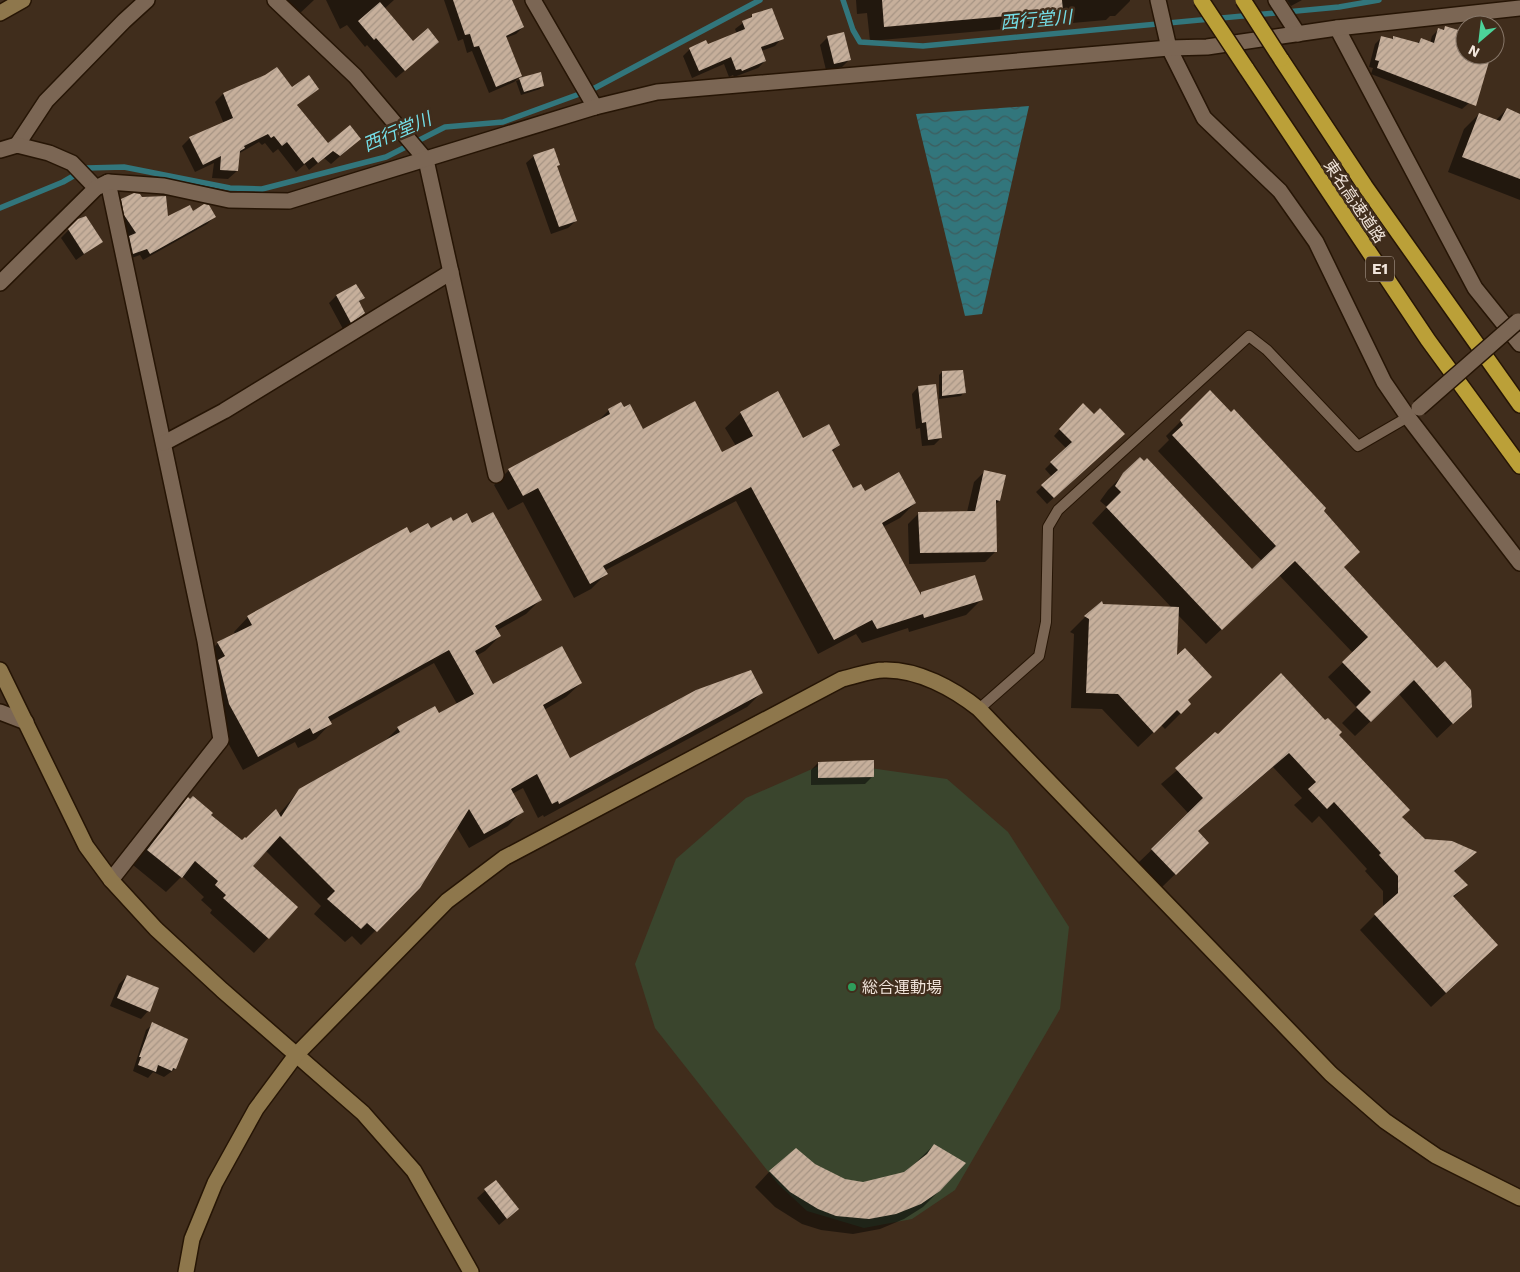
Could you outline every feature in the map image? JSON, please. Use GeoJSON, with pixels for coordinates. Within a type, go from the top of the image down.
{"type":"FeatureCollection","features":[{"type":"Feature","properties":{"kind":"highway","name":"東名高速道路"},"geometry":{"type":"LineString","coordinates":[[1201,0],[1423,332],[1520,466]]}},
{"type":"Feature","properties":{"kind":"highway","name":"東名高速道路"},"geometry":{"type":"LineString","coordinates":[[1243,0],[1365,186],[1520,405]]}},
{"type":"Feature","properties":{"kind":"street"},"geometry":{"type":"LineString","coordinates":[[0,13],[22,0]]}},
{"type":"Feature","properties":{"kind":"street"},"geometry":{"type":"LineString","coordinates":[[17,145],[46,101],[124,20],[147,0]]}},
{"type":"Feature","properties":{"kind":"street"},"geometry":{"type":"LineString","coordinates":[[275,0],[355,76],[417,149],[451,272],[496,475]]}},
{"type":"Feature","properties":{"kind":"street"},"geometry":{"type":"LineString","coordinates":[[534,0],[589,96]]}},
{"type":"Feature","properties":{"kind":"street"},"geometry":{"type":"LineString","coordinates":[[1158,0],[1167,40],[1204,118],[1280,191],[1316,242],[1384,382],[1414,412],[1520,563]]}},
{"type":"Feature","properties":{"kind":"street"},"geometry":{"type":"LineString","coordinates":[[1277,2],[1294,27]]}},
{"type":"Feature","properties":{"kind":"street"},"geometry":{"type":"LineString","coordinates":[[0,150],[17,145],[49,153],[72,163],[102,185],[164,186],[229,200],[289,201],[417,149],[589,96],[657,92],[1167,40],[1207,48],[1294,27],[1337,28],[1520,8]]}},
{"type":"Feature","properties":{"kind":"street"},"geometry":{"type":"LineString","coordinates":[[1337,28],[1475,288],[1520,344]]}},
{"type":"Feature","properties":{"kind":"street"},"geometry":{"type":"LineString","coordinates":[[0,282],[102,185]]}},
{"type":"Feature","properties":{"kind":"street"},"geometry":{"type":"LineString","coordinates":[[102,185],[164,443],[205,641],[221,740],[111,880]]}},
{"type":"Feature","properties":{"kind":"street"},"geometry":{"type":"LineString","coordinates":[[164,443],[224,410],[451,272]]}},
{"type":"Feature","properties":{"kind":"street"},"geometry":{"type":"LineString","coordinates":[[1414,412],[1519,321]]}},
{"type":"Feature","properties":{"kind":"street"},"geometry":{"type":"LineString","coordinates":[[0,670],[86,846],[111,880],[156,928],[222,990],[364,1113],[414,1171],[471,1272]]}},
{"type":"Feature","properties":{"kind":"street"},"geometry":{"type":"LineString","coordinates":[[186,1272],[192,1239],[215,1183],[256,1108],[296,1054],[447,901],[504,858],[842,679],[884,670],[921,676],[961,695],[979,709],[1331,1074],[1385,1121],[1436,1156],[1520,1198]]}},
{"type":"Feature","properties":{"kind":"street"},"geometry":{"type":"LineString","coordinates":[[0,712],[26,722]]}},
{"type":"Feature","properties":{"kind":"lane"},"geometry":{"type":"LineString","coordinates":[[979,709],[1039,656],[1046,622],[1048,527],[1058,510],[1249,336],[1267,350],[1358,446],[1414,412]]}},
{"type":"Feature","properties":{"kind":"green space","name":"総合運動場"},"geometry":{"type":"Polygon","coordinates":[[[828,762],[947,779],[1008,832],[1069,927],[1060,1009],[955,1190],[912,1219],[864,1228],[807,1211],[778,1184],[655,1028],[635,964],[676,859],[746,798],[828,762]]]}},
{"type":"Feature","properties":{"kind":"water"},"geometry":{"type":"Polygon","coordinates":[[[1029,106],[982,314],[965,316],[916,114],[1029,106]]]}},
{"type":"Feature","properties":{"kind":"building"},"geometry":{"type":"Polygon","coordinates":[[[453,0],[512,0],[524,27],[506,36],[522,76],[496,87],[479,46],[474,47],[470,34],[465,35],[453,0]]]}},
{"type":"Feature","properties":{"kind":"building"},"geometry":{"type":"Polygon","coordinates":[[[882,0],[1062,0],[1063,11],[884,27],[882,0]]]}},
{"type":"Feature","properties":{"kind":"building"},"geometry":{"type":"Polygon","coordinates":[[[380,2],[413,41],[428,28],[439,42],[405,71],[358,21],[380,2]]]}},
{"type":"Feature","properties":{"kind":"building"},"geometry":{"type":"Polygon","coordinates":[[[772,8],[784,39],[761,47],[766,61],[742,71],[741,69],[736,70],[731,57],[699,71],[689,48],[706,40],[708,44],[745,29],[742,21],[752,17],[752,14],[772,8]]]}},
{"type":"Feature","properties":{"kind":"building"},"geometry":{"type":"Polygon","coordinates":[[[1445,26],[1455,29],[1455,65],[1488,65],[1476,106],[1377,68],[1379,61],[1375,60],[1381,36],[1393,39],[1393,36],[1419,43],[1421,38],[1434,43],[1438,28],[1444,30],[1445,26]]]}},
{"type":"Feature","properties":{"kind":"building"},"geometry":{"type":"Polygon","coordinates":[[[844,32],[851,60],[834,64],[827,36],[844,32]]]}},
{"type":"Feature","properties":{"kind":"building"},"geometry":{"type":"Polygon","coordinates":[[[277,67],[292,87],[309,75],[319,89],[297,105],[328,143],[350,125],[361,139],[340,156],[333,151],[318,163],[313,157],[304,164],[287,142],[282,146],[274,136],[271,138],[268,134],[244,146],[245,148],[240,151],[238,171],[220,170],[221,156],[203,165],[189,137],[233,118],[223,93],[265,75],[277,67]]]}},
{"type":"Feature","properties":{"kind":"building"},"geometry":{"type":"Polygon","coordinates":[[[541,72],[544,86],[524,92],[519,78],[541,72]]]}},
{"type":"Feature","properties":{"kind":"building"},"geometry":{"type":"Polygon","coordinates":[[[1507,108],[1520,114],[1520,179],[1462,157],[1479,113],[1500,121],[1507,108]]]}},
{"type":"Feature","properties":{"kind":"building"},"geometry":{"type":"Polygon","coordinates":[[[554,148],[560,165],[557,166],[577,221],[559,227],[533,155],[554,148]]]}},
{"type":"Feature","properties":{"kind":"building"},"geometry":{"type":"Polygon","coordinates":[[[134,193],[140,194],[142,197],[166,196],[168,216],[190,205],[193,211],[204,204],[209,205],[216,217],[150,254],[147,249],[133,254],[129,236],[136,233],[124,215],[121,199],[134,193]]]}},
{"type":"Feature","properties":{"kind":"building"},"geometry":{"type":"Polygon","coordinates":[[[86,216],[103,242],[84,254],[68,229],[78,219],[86,216]]]}},
{"type":"Feature","properties":{"kind":"building"},"geometry":{"type":"Polygon","coordinates":[[[356,284],[365,298],[359,301],[365,313],[351,323],[336,295],[356,284]]]}},
{"type":"Feature","properties":{"kind":"building"},"geometry":{"type":"Polygon","coordinates":[[[963,370],[966,393],[942,396],[942,371],[963,370]]]}},
{"type":"Feature","properties":{"kind":"building"},"geometry":{"type":"Polygon","coordinates":[[[936,384],[942,438],[928,440],[926,422],[922,423],[918,386],[936,384]]]}},
{"type":"Feature","properties":{"kind":"building"},"geometry":{"type":"Polygon","coordinates":[[[1210,390],[1231,412],[1234,409],[1326,508],[1324,511],[1360,552],[1344,567],[1437,668],[1445,661],[1471,690],[1472,707],[1453,724],[1414,680],[1371,722],[1356,707],[1371,692],[1342,662],[1368,637],[1295,561],[1222,630],[1106,507],[1121,492],[1115,486],[1123,473],[1140,457],[1144,461],[1147,458],[1252,569],[1276,546],[1172,435],[1183,425],[1180,420],[1210,390]]]}},
{"type":"Feature","properties":{"kind":"building"},"geometry":{"type":"Polygon","coordinates":[[[778,391],[803,438],[829,424],[840,445],[832,450],[853,488],[861,484],[865,491],[899,472],[916,503],[882,523],[921,595],[921,592],[975,575],[983,600],[924,618],[923,614],[877,629],[872,620],[834,640],[751,487],[603,566],[608,574],[590,584],[538,488],[523,496],[508,469],[610,414],[608,409],[621,402],[624,407],[630,404],[643,429],[695,401],[722,452],[753,436],[740,412],[778,391]]]}},
{"type":"Feature","properties":{"kind":"building"},"geometry":{"type":"Polygon","coordinates":[[[1083,403],[1094,414],[1100,408],[1125,434],[1054,498],[1041,485],[1058,470],[1050,462],[1072,442],[1059,429],[1083,403]]]}},
{"type":"Feature","properties":{"kind":"building"},"geometry":{"type":"Polygon","coordinates":[[[984,470],[1006,475],[1000,501],[996,500],[997,552],[920,553],[918,512],[975,511],[984,470]]]}},
{"type":"Feature","properties":{"kind":"building"},"geometry":{"type":"Polygon","coordinates":[[[493,512],[542,600],[495,626],[501,636],[475,651],[493,684],[562,646],[582,683],[543,705],[570,758],[696,690],[751,670],[763,693],[559,804],[558,801],[552,804],[537,774],[511,789],[524,812],[484,834],[469,809],[420,888],[377,932],[367,923],[361,929],[327,899],[335,891],[280,836],[253,866],[298,907],[269,939],[223,898],[226,895],[215,885],[218,881],[195,861],[182,878],[147,850],[188,797],[190,799],[193,796],[213,813],[211,815],[242,840],[276,809],[281,817],[299,789],[400,732],[397,727],[435,706],[439,713],[474,694],[449,650],[328,717],[332,724],[313,734],[310,728],[258,757],[229,704],[218,660],[225,656],[217,642],[252,625],[247,616],[407,527],[410,533],[428,523],[431,528],[451,517],[453,521],[467,513],[472,523],[493,512]]]}},
{"type":"Feature","properties":{"kind":"building"},"geometry":{"type":"Polygon","coordinates":[[[1102,601],[1103,604],[1179,607],[1177,655],[1185,648],[1212,677],[1188,700],[1191,704],[1181,714],[1177,710],[1154,733],[1118,694],[1086,693],[1089,619],[1084,616],[1102,601]]]}},
{"type":"Feature","properties":{"kind":"building"},"geometry":{"type":"Polygon","coordinates":[[[1281,673],[1325,720],[1328,718],[1342,732],[1339,735],[1410,810],[1402,817],[1425,839],[1452,841],[1477,852],[1454,871],[1468,885],[1453,896],[1498,945],[1446,993],[1374,914],[1398,893],[1398,876],[1379,855],[1381,853],[1334,802],[1327,809],[1308,789],[1316,782],[1289,753],[1198,831],[1209,843],[1176,875],[1151,849],[1203,798],[1175,768],[1215,732],[1218,734],[1281,673]]]}},
{"type":"Feature","properties":{"kind":"building"},"geometry":{"type":"Polygon","coordinates":[[[874,760],[874,777],[818,778],[818,762],[874,760]]]}},
{"type":"Feature","properties":{"kind":"building"},"geometry":{"type":"Polygon","coordinates":[[[127,975],[159,988],[150,1012],[117,998],[127,975]]]}},
{"type":"Feature","properties":{"kind":"building"},"geometry":{"type":"Polygon","coordinates":[[[152,1022],[188,1039],[176,1069],[173,1068],[172,1071],[158,1065],[156,1072],[138,1065],[141,1057],[139,1057],[152,1022]]]}},
{"type":"Feature","properties":{"kind":"building"},"geometry":{"type":"Polygon","coordinates":[[[934,1144],[966,1163],[940,1191],[921,1204],[896,1214],[869,1219],[836,1216],[818,1209],[790,1192],[769,1171],[796,1148],[815,1164],[845,1179],[863,1182],[904,1172],[927,1154],[934,1144]]]}},
{"type":"Feature","properties":{"kind":"building"},"geometry":{"type":"Polygon","coordinates":[[[496,1180],[519,1209],[507,1219],[484,1189],[496,1180]]]}},
{"type":"Feature","properties":{"kind":"waterway","name":"西行堂川"},"geometry":{"type":"LineString","coordinates":[[0,208],[63,182],[87,168],[124,167],[230,188],[262,189],[386,157],[445,127],[503,122],[593,89],[760,0]]}},
{"type":"Feature","properties":{"kind":"waterway","name":"西行堂川"},"geometry":{"type":"LineString","coordinates":[[843,0],[853,30],[860,42],[923,46],[1339,7],[1379,0]]}},
{"type":"Feature","properties":{"kind":"place","name":"総合運動場"},"geometry":{"type":"Point","coordinates":[852,987]}}]}
